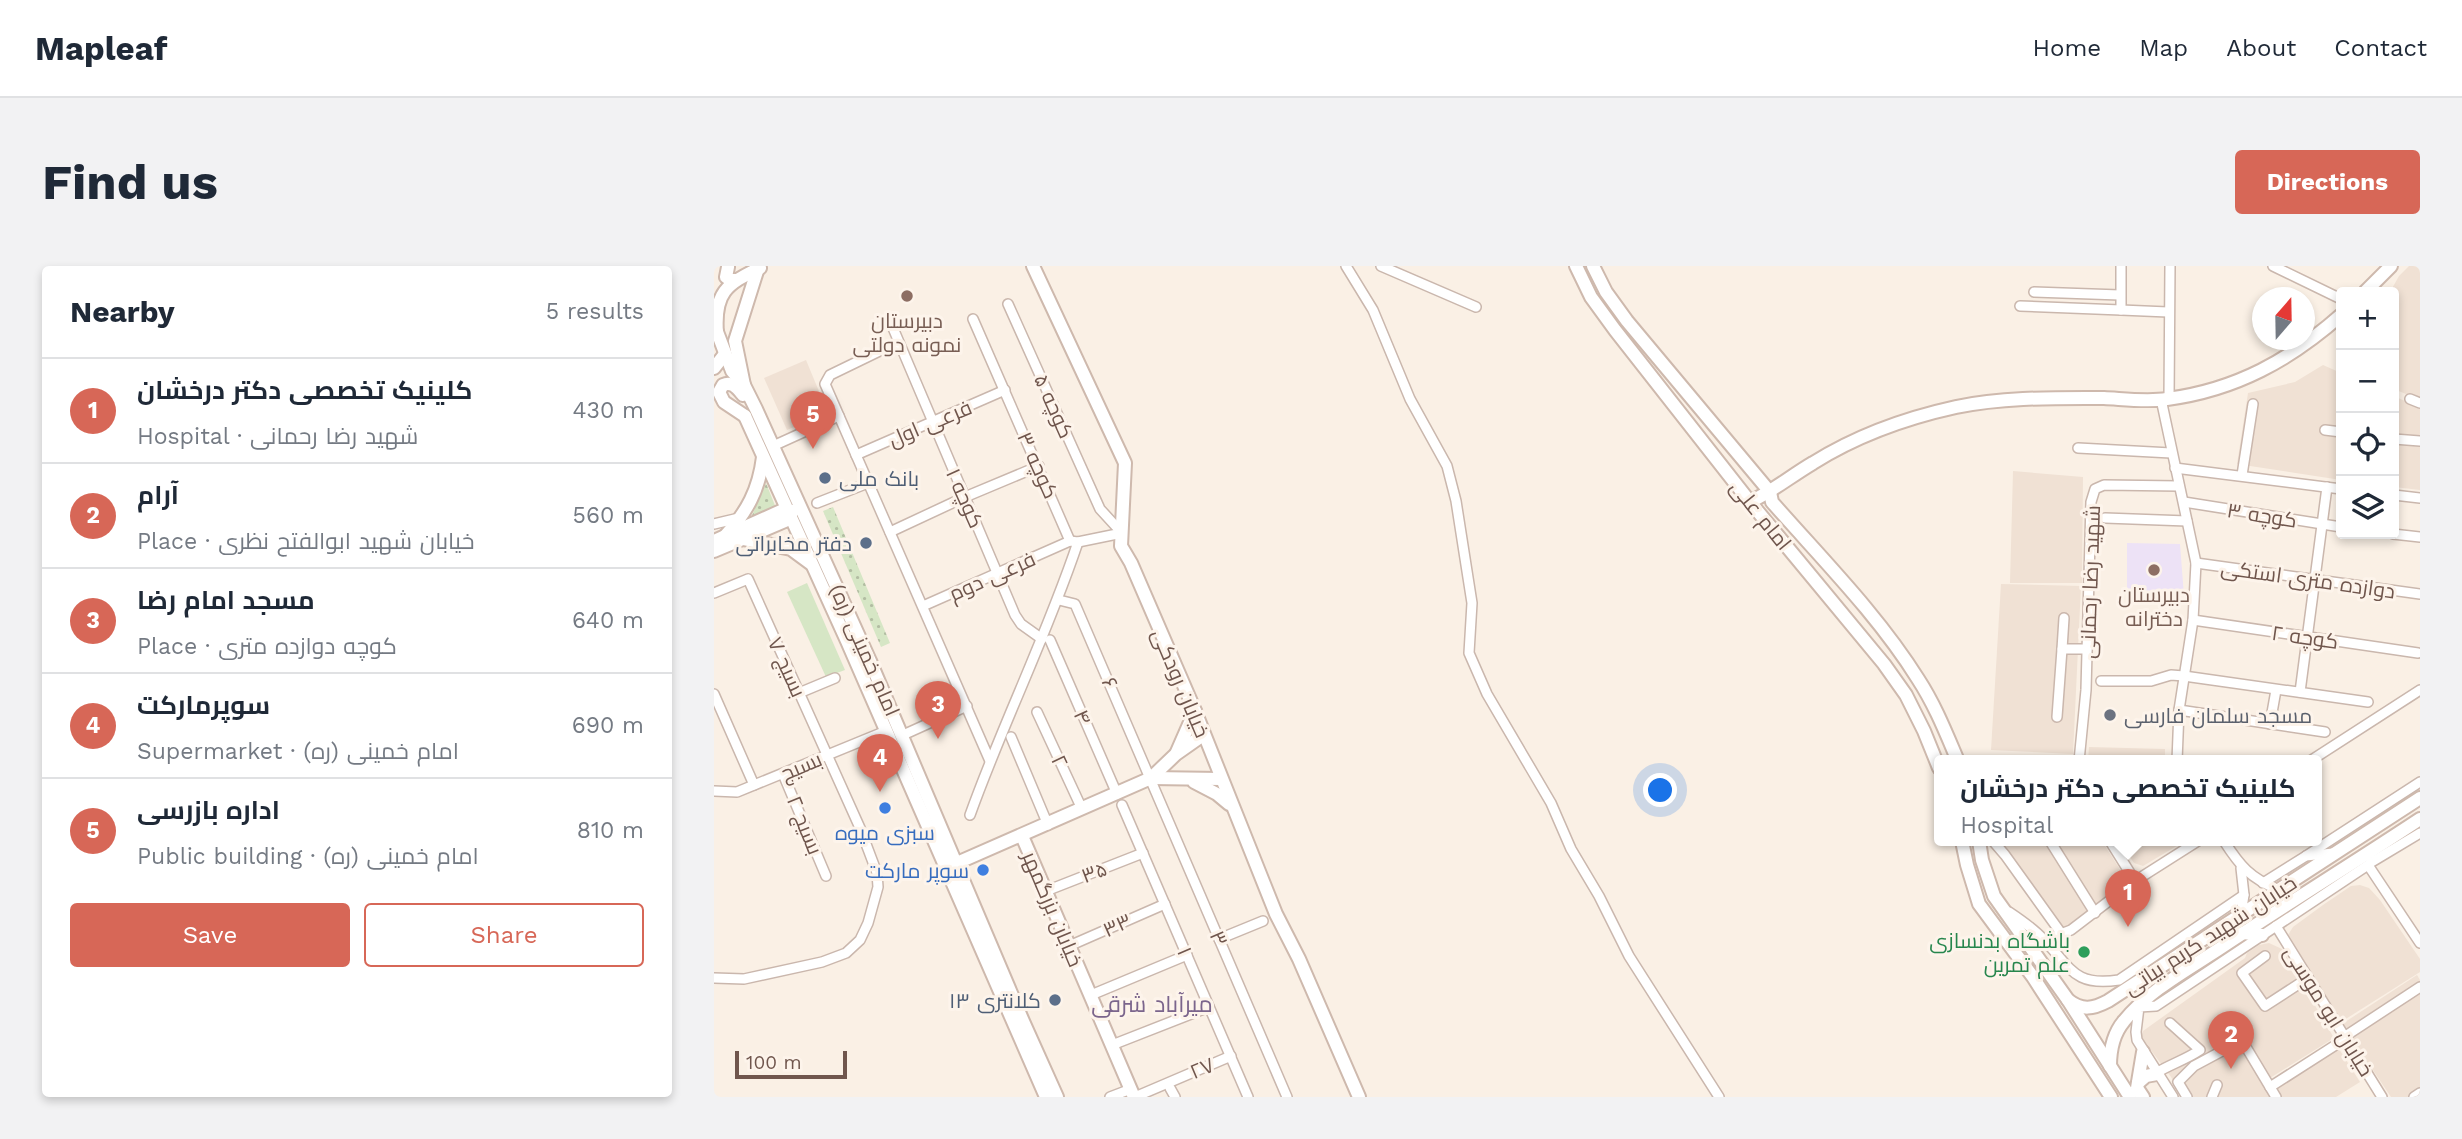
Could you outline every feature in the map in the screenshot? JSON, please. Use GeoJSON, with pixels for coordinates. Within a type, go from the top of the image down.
{"type":"FeatureCollection","features":[{"type":"Feature","properties":{"kind":"main road"},"geometry":{"type":"LineString","coordinates":[[714,268],[729,266],[726,276],[730,280],[736,280]]}},
{"type":"Feature","properties":{"kind":"main road","name":"خیابان رودکی"},"geometry":{"type":"LineString","coordinates":[[1033,266],[1125,463],[1121,546],[1131,563],[1195,711],[1276,914],[1299,959],[1359,1097]]}},
{"type":"Feature","properties":{"kind":"main road","name":"امام علی"},"geometry":{"type":"LineString","coordinates":[[1576,266],[1593,300],[1750,502],[1884,664],[1906,695],[1934,756]]}},
{"type":"Feature","properties":{"kind":"main road","name":"امام علی"},"geometry":{"type":"LineString","coordinates":[[1593,266],[1606,292],[1627,321],[1770,492],[1772,502],[1887,635],[1919,680],[1941,720],[1956,755]]}},
{"type":"Feature","properties":{"kind":"main road"},"geometry":{"type":"LineString","coordinates":[[2370,287],[2391,266]]}},
{"type":"Feature","properties":{"kind":"main road"},"geometry":{"type":"LineString","coordinates":[[716,328],[715,311],[719,298],[736,280],[760,267]]}},
{"type":"Feature","properties":{"kind":"main road"},"geometry":{"type":"LineString","coordinates":[[744,385],[735,341],[760,267]]}},
{"type":"Feature","properties":{"kind":"main road"},"geometry":{"type":"LineString","coordinates":[[1593,300],[1606,292]]}},
{"type":"Feature","properties":{"kind":"main road"},"geometry":{"type":"LineString","coordinates":[[1750,502],[1770,492],[1814,462],[1860,438],[1901,422],[1956,407],[2015,399],[2165,399],[2248,377],[2280,362],[2311,342],[2336,320]]}},
{"type":"Feature","properties":{"kind":"main road","name":"امام خمینی (ره)"},"geometry":{"type":"LineString","coordinates":[[716,328],[732,371],[744,385],[763,456],[776,471],[903,735],[1057,1097]]}},
{"type":"Feature","properties":{"kind":"main road"},"geometry":{"type":"LineString","coordinates":[[714,368],[725,354]]}},
{"type":"Feature","properties":{"kind":"main road"},"geometry":{"type":"LineString","coordinates":[[714,404],[751,412]]}},
{"type":"Feature","properties":{"kind":"main road","name":"امام خمینی (ره)"},"geometry":{"type":"LineString","coordinates":[[751,412],[774,446],[776,471]]}},
{"type":"Feature","properties":{"kind":"main road"},"geometry":{"type":"LineString","coordinates":[[720,539],[743,517],[754,497],[763,456]]}},
{"type":"Feature","properties":{"kind":"main road"},"geometry":{"type":"LineString","coordinates":[[720,539],[781,511],[794,511]]}},
{"type":"Feature","properties":{"kind":"main road"},"geometry":{"type":"LineString","coordinates":[[714,551],[785,520],[794,511]]}},
{"type":"Feature","properties":{"kind":"main road","name":"امام خمینی (ره)"},"geometry":{"type":"LineString","coordinates":[[794,511],[812,565],[1046,1097]]}},
{"type":"Feature","properties":{"kind":"main road"},"geometry":{"type":"LineString","coordinates":[[743,539],[791,549],[812,565]]}},
{"type":"Feature","properties":{"kind":"main road"},"geometry":{"type":"LineString","coordinates":[[1176,754],[1195,711]]}},
{"type":"Feature","properties":{"kind":"main road"},"geometry":{"type":"LineString","coordinates":[[957,863],[1082,809],[1119,800],[1151,778],[1176,754],[1203,735]]}},
{"type":"Feature","properties":{"kind":"main road"},"geometry":{"type":"LineString","coordinates":[[1151,778],[1221,779]]}},
{"type":"Feature","properties":{"kind":"main road"},"geometry":{"type":"LineString","coordinates":[[1187,779],[1217,794],[1232,806]]}},
{"type":"Feature","properties":{"kind":"main road","name":"خیابان شهید کریم بیاتی"},"geometry":{"type":"LineString","coordinates":[[2068,1000],[2078,1007],[2098,1006],[2420,798]]}},
{"type":"Feature","properties":{"kind":"main road","name":"خیابان شهید کریم بیاتی"},"geometry":{"type":"LineString","coordinates":[[2110,1066],[2110,1050],[2116,1034],[2124,1021],[2139,1007],[2192,967],[2420,819]]}},
{"type":"Feature","properties":{"kind":"main road","name":"خیابان بزرگمهر"},"geometry":{"type":"LineString","coordinates":[[1022,836],[1134,1094]]}},
{"type":"Feature","properties":{"kind":"main road"},"geometry":{"type":"LineString","coordinates":[[2369,864],[2385,842]]}},
{"type":"Feature","properties":{"kind":"main road"},"geometry":{"type":"LineString","coordinates":[[1963,846],[1979,904],[2033,977],[2111,1097]]}},
{"type":"Feature","properties":{"kind":"main road"},"geometry":{"type":"LineString","coordinates":[[1980,846],[1994,896],[2068,1000],[2110,1066],[2137,1091]]}},
{"type":"Feature","properties":{"kind":"main road"},"geometry":{"type":"LineString","coordinates":[[1979,904],[1994,896]]}},
{"type":"Feature","properties":{"kind":"main road"},"geometry":{"type":"LineString","coordinates":[[2243,933],[2262,935]]}},
{"type":"Feature","properties":{"kind":"main road"},"geometry":{"type":"LineString","coordinates":[[2184,952],[2192,967]]}},
{"type":"Feature","properties":{"kind":"main road"},"geometry":{"type":"LineString","coordinates":[[2137,1091],[2143,1052]]}},
{"type":"Feature","properties":{"kind":"main road"},"geometry":{"type":"LineString","coordinates":[[2137,1091],[2146,1076],[2157,1074]]}},
{"type":"Feature","properties":{"kind":"street"},"geometry":{"type":"LineString","coordinates":[[1346,266],[1373,310],[1410,398],[1447,466],[1456,501],[1472,603],[1469,653],[1487,694],[1551,803],[1571,849],[1600,896],[1629,956],[1719,1097]]}},
{"type":"Feature","properties":{"kind":"street"},"geometry":{"type":"LineString","coordinates":[[1381,266],[1476,307]]}},
{"type":"Feature","properties":{"kind":"street"},"geometry":{"type":"LineString","coordinates":[[2121,266],[2121,310]]}},
{"type":"Feature","properties":{"kind":"street"},"geometry":{"type":"LineString","coordinates":[[2170,266],[2165,399],[2171,453],[2196,563],[2193,621],[2179,710],[2176,755]]}},
{"type":"Feature","properties":{"kind":"street"},"geometry":{"type":"LineString","coordinates":[[2273,266],[2336,297]]}},
{"type":"Feature","properties":{"kind":"street"},"geometry":{"type":"LineString","coordinates":[[2034,292],[2120,295]]}},
{"type":"Feature","properties":{"kind":"street","name":"کوچه ۵"},"geometry":{"type":"LineString","coordinates":[[1008,304],[1100,509],[1122,533]]}},
{"type":"Feature","properties":{"kind":"street"},"geometry":{"type":"LineString","coordinates":[[2020,306],[2168,312]]}},
{"type":"Feature","properties":{"kind":"street","name":"کوچه ۳"},"geometry":{"type":"LineString","coordinates":[[973,319],[1074,541]]}},
{"type":"Feature","properties":{"kind":"street"},"geometry":{"type":"LineString","coordinates":[[893,328],[931,423]]}},
{"type":"Feature","properties":{"kind":"street"},"geometry":{"type":"LineString","coordinates":[[898,342],[830,374],[825,384],[990,761]]}},
{"type":"Feature","properties":{"kind":"street","name":"فرعی اول"},"geometry":{"type":"LineString","coordinates":[[856,455],[1004,390]]}},
{"type":"Feature","properties":{"kind":"street"},"geometry":{"type":"LineString","coordinates":[[2242,475],[2253,404]]}},
{"type":"Feature","properties":{"kind":"street"},"geometry":{"type":"LineString","coordinates":[[774,446],[839,416]]}},
{"type":"Feature","properties":{"kind":"street","name":"کوچه ۱"},"geometry":{"type":"LineString","coordinates":[[931,423],[999,574]]}},
{"type":"Feature","properties":{"kind":"street"},"geometry":{"type":"LineString","coordinates":[[2325,430],[2336,431]]}},
{"type":"Feature","properties":{"kind":"street"},"geometry":{"type":"LineString","coordinates":[[2399,440],[2420,442]]}},
{"type":"Feature","properties":{"kind":"street"},"geometry":{"type":"LineString","coordinates":[[2078,449],[2171,453]]}},
{"type":"Feature","properties":{"kind":"street"},"geometry":{"type":"LineString","coordinates":[[890,532],[1039,467]]}},
{"type":"Feature","properties":{"kind":"street"},"geometry":{"type":"LineString","coordinates":[[2175,468],[2336,488]]}},
{"type":"Feature","properties":{"kind":"street"},"geometry":{"type":"LineString","coordinates":[[817,503],[867,484]]}},
{"type":"Feature","properties":{"kind":"street","name":"شهید رضا رحمانی"},"geometry":{"type":"LineString","coordinates":[[2080,755],[2086,690],[2091,502],[2095,489],[2104,485],[2179,486]]}},
{"type":"Feature","properties":{"kind":"street"},"geometry":{"type":"LineString","coordinates":[[2300,692],[2327,487]]}},
{"type":"Feature","properties":{"kind":"street"},"geometry":{"type":"LineString","coordinates":[[2399,496],[2420,498]]}},
{"type":"Feature","properties":{"kind":"street","name":"کوچه ۳"},"geometry":{"type":"LineString","coordinates":[[2184,502],[2336,526]]}},
{"type":"Feature","properties":{"kind":"street"},"geometry":{"type":"LineString","coordinates":[[714,524],[743,517]]}},
{"type":"Feature","properties":{"kind":"street"},"geometry":{"type":"LineString","coordinates":[[2105,518],[2187,520]]}},
{"type":"Feature","properties":{"kind":"street","name":"فرعی دوم"},"geometry":{"type":"LineString","coordinates":[[923,606],[1074,541],[1122,533]]}},
{"type":"Feature","properties":{"kind":"street"},"geometry":{"type":"LineString","coordinates":[[2399,535],[2420,537]]}},
{"type":"Feature","properties":{"kind":"street"},"geometry":{"type":"LineString","coordinates":[[970,815],[990,761],[1046,639],[1074,541]]}},
{"type":"Feature","properties":{"kind":"street","name":"دوازده متری استکی"},"geometry":{"type":"LineString","coordinates":[[2196,563],[2420,594]]}},
{"type":"Feature","properties":{"kind":"street"},"geometry":{"type":"LineString","coordinates":[[999,574],[1021,624],[1046,639]]}},
{"type":"Feature","properties":{"kind":"street","name":"بسیج ۷"},"geometry":{"type":"LineString","coordinates":[[714,593],[748,579],[877,873],[878,887],[875,905],[860,940],[846,953],[822,962],[744,979],[714,978]]}},
{"type":"Feature","properties":{"kind":"street","name":"۶"},"geometry":{"type":"LineString","coordinates":[[1059,600],[1075,604],[1151,778]]}},
{"type":"Feature","properties":{"kind":"street"},"geometry":{"type":"LineString","coordinates":[[2057,717],[2064,618]]}},
{"type":"Feature","properties":{"kind":"street","name":"کوچه ۲"},"geometry":{"type":"LineString","coordinates":[[2193,621],[2418,653]]}},
{"type":"Feature","properties":{"kind":"street","name":"۴"},"geometry":{"type":"LineString","coordinates":[[1046,639],[1119,800]]}},
{"type":"Feature","properties":{"kind":"street"},"geometry":{"type":"LineString","coordinates":[[2062,649],[2087,649]]}},
{"type":"Feature","properties":{"kind":"street"},"geometry":{"type":"LineString","coordinates":[[2101,681],[2151,681],[2171,675],[2184,676],[2368,702]]}},
{"type":"Feature","properties":{"kind":"street"},"geometry":{"type":"LineString","coordinates":[[799,693],[835,678]]}},
{"type":"Feature","properties":{"kind":"street"},"geometry":{"type":"LineString","coordinates":[[2270,724],[2276,690]]}},
{"type":"Feature","properties":{"kind":"street"},"geometry":{"type":"LineString","coordinates":[[2319,755],[2420,690]]}},
{"type":"Feature","properties":{"kind":"street"},"geometry":{"type":"LineString","coordinates":[[714,694],[754,785]]}},
{"type":"Feature","properties":{"kind":"street"},"geometry":{"type":"LineString","coordinates":[[903,735],[967,706]]}},
{"type":"Feature","properties":{"kind":"street"},"geometry":{"type":"LineString","coordinates":[[2179,710],[2325,732]]}},
{"type":"Feature","properties":{"kind":"street","name":"۲"},"geometry":{"type":"LineString","coordinates":[[1037,712],[1082,809]]}},
{"type":"Feature","properties":{"kind":"street","name":"بسیج"},"geometry":{"type":"LineString","coordinates":[[714,791],[737,792],[886,731]]}},
{"type":"Feature","properties":{"kind":"street"},"geometry":{"type":"LineString","coordinates":[[1011,737],[1048,825]]}},
{"type":"Feature","properties":{"kind":"street","name":"بسیج ۲"},"geometry":{"type":"LineString","coordinates":[[783,774],[826,876]]}},
{"type":"Feature","properties":{"kind":"street","name":"۳"},"geometry":{"type":"LineString","coordinates":[[1151,778],[1287,1097]]}},
{"type":"Feature","properties":{"kind":"street"},"geometry":{"type":"LineString","coordinates":[[2322,846],[2420,782]]}},
{"type":"Feature","properties":{"kind":"street","name":"۱"},"geometry":{"type":"LineString","coordinates":[[1119,800],[1248,1097]]}},
{"type":"Feature","properties":{"kind":"street"},"geometry":{"type":"LineString","coordinates":[[2173,1097],[2143,1052],[2136,1032],[2139,1007],[2156,1006],[2420,833]]}},
{"type":"Feature","properties":{"kind":"street"},"geometry":{"type":"LineString","coordinates":[[1998,846],[2062,933]]}},
{"type":"Feature","properties":{"kind":"street"},"geometry":{"type":"LineString","coordinates":[[2053,846],[2095,913]]}},
{"type":"Feature","properties":{"kind":"street"},"geometry":{"type":"LineString","coordinates":[[2113,846],[2135,881]]}},
{"type":"Feature","properties":{"kind":"street"},"geometry":{"type":"LineString","coordinates":[[2045,940],[2071,930],[2135,881],[2190,846]]}},
{"type":"Feature","properties":{"kind":"street"},"geometry":{"type":"LineString","coordinates":[[2227,846],[2241,868],[2278,890]]}},
{"type":"Feature","properties":{"kind":"street"},"geometry":{"type":"LineString","coordinates":[[2263,883],[2321,846]]}},
{"type":"Feature","properties":{"kind":"street","name":"۳۵"},"geometry":{"type":"LineString","coordinates":[[1046,891],[1143,853]]}},
{"type":"Feature","properties":{"kind":"street"},"geometry":{"type":"LineString","coordinates":[[2306,856],[2335,853]]}},
{"type":"Feature","properties":{"kind":"street"},"geometry":{"type":"LineString","coordinates":[[2369,864],[2420,943]]}},
{"type":"Feature","properties":{"kind":"street"},"geometry":{"type":"LineString","coordinates":[[2241,868],[2244,895],[2241,914]]}},
{"type":"Feature","properties":{"kind":"street"},"geometry":{"type":"LineString","coordinates":[[2004,909],[2030,926],[2067,968],[2080,977],[2092,981],[2119,980],[2244,895]]}},
{"type":"Feature","properties":{"kind":"street","name":"۳۳"},"geometry":{"type":"LineString","coordinates":[[1069,946],[1165,904]]}},
{"type":"Feature","properties":{"kind":"street"},"geometry":{"type":"LineString","coordinates":[[1219,939],[1263,921]]}},
{"type":"Feature","properties":{"kind":"street","name":"خیابان ابو موسی"},"geometry":{"type":"LineString","coordinates":[[2276,926],[2382,1097]]}},
{"type":"Feature","properties":{"kind":"street"},"geometry":{"type":"LineString","coordinates":[[1091,995],[1187,955]]}},
{"type":"Feature","properties":{"kind":"street"},"geometry":{"type":"LineString","coordinates":[[2265,956],[2242,973],[2264,1006],[2308,978]]}},
{"type":"Feature","properties":{"kind":"street"},"geometry":{"type":"LineString","coordinates":[[2270,1087],[2420,987]]}},
{"type":"Feature","properties":{"kind":"street"},"geometry":{"type":"LineString","coordinates":[[1112,1045],[1209,1007]]}},
{"type":"Feature","properties":{"kind":"street"},"geometry":{"type":"LineString","coordinates":[[2157,1074],[2170,1064],[2181,1063],[2200,1050],[2170,1023]]}},
{"type":"Feature","properties":{"kind":"street"},"geometry":{"type":"LineString","coordinates":[[2243,1042],[2276,1097]]}},
{"type":"Feature","properties":{"kind":"street"},"geometry":{"type":"LineString","coordinates":[[2187,1097],[2178,1082],[2194,1066],[2222,1051]]}},
{"type":"Feature","properties":{"kind":"street","name":"۲۷"},"geometry":{"type":"LineString","coordinates":[[1110,1097],[1134,1094],[1231,1056]]}},
{"type":"Feature","properties":{"kind":"street"},"geometry":{"type":"LineString","coordinates":[[2212,1097],[2217,1085]]}},
{"type":"Feature","properties":{"kind":"street"},"geometry":{"type":"LineString","coordinates":[[2414,1097],[2420,1093]]}},
{"type":"Feature","properties":{"kind":"shaded area"},"geometry":{"type":"Polygon","coordinates":[[[2409,266],[2420,266],[2420,400],[2399,391],[2399,287],[2393,287],[2409,266]]]}},
{"type":"Feature","properties":{"kind":"shaded area"},"geometry":{"type":"Polygon","coordinates":[[[806,360],[828,413],[787,430],[764,378],[806,360]]]}},
{"type":"Feature","properties":{"kind":"shaded area"},"geometry":{"type":"Polygon","coordinates":[[[2323,365],[2336,371],[2336,479],[2237,464],[2248,393],[2295,382],[2323,365]]]}},
{"type":"Feature","properties":{"kind":"shaded area"},"geometry":{"type":"Polygon","coordinates":[[[2399,398],[2420,408],[2420,490],[2399,488],[2399,398]]]}},
{"type":"Feature","properties":{"kind":"shaded area"},"geometry":{"type":"Polygon","coordinates":[[[2013,471],[2083,477],[2082,583],[2010,583],[2013,471]]]}},
{"type":"Feature","properties":{"kind":"shaded area","name":"دبیرستان دخترانه"},"geometry":{"type":"Polygon","coordinates":[[[2127,543],[2180,544],[2184,596],[2127,598],[2127,543]]]}},
{"type":"Feature","properties":{"kind":"shaded area"},"geometry":{"type":"Polygon","coordinates":[[[2001,584],[2081,586],[2073,754],[1991,750],[2001,584]]]}},
{"type":"Feature","properties":{"kind":"shaded area"},"geometry":{"type":"Polygon","coordinates":[[[2089,747],[2165,749],[2165,755],[2088,755],[2089,747]]]}},
{"type":"Feature","properties":{"kind":"shaded area"},"geometry":{"type":"Polygon","coordinates":[[[2000,846],[2105,846],[2133,890],[2061,941],[2014,878],[2000,846]]]}},
{"type":"Feature","properties":{"kind":"shaded area"},"geometry":{"type":"Polygon","coordinates":[[[2122,846],[2177,846],[2143,866],[2134,863],[2122,846]]]}},
{"type":"Feature","properties":{"kind":"shaded area"},"geometry":{"type":"Polygon","coordinates":[[[2351,886],[2369,888],[2380,900],[2420,959],[2420,972],[2341,1022],[2288,935],[2293,927],[2323,905],[2351,886]]]}},
{"type":"Feature","properties":{"kind":"shaded area"},"geometry":{"type":"Polygon","coordinates":[[[2269,943],[2282,949],[2334,1038],[2270,1078],[2241,1028],[2234,1033],[2271,1097],[2183,1097],[2141,1037],[2143,1031],[2245,958],[2247,953],[2259,945],[2269,943]]]}},
{"type":"Feature","properties":{"kind":"shaded area"},"geometry":{"type":"Polygon","coordinates":[[[2417,975],[2420,980],[2420,1097],[2391,1097],[2342,1024],[2417,975]]]}},
{"type":"Feature","properties":{"kind":"shaded area"},"geometry":{"type":"Polygon","coordinates":[[[2339,1049],[2360,1082],[2336,1097],[2280,1097],[2275,1089],[2339,1049]]]}},
{"type":"Feature","properties":{"kind":"green space"},"geometry":{"type":"Polygon","coordinates":[[[766,483],[776,508],[750,520],[766,483]]]}},
{"type":"Feature","properties":{"kind":"green space"},"geometry":{"type":"Polygon","coordinates":[[[833,507],[890,643],[881,647],[823,511],[833,507]]]}},
{"type":"Feature","properties":{"kind":"green space"},"geometry":{"type":"Polygon","coordinates":[[[807,583],[845,670],[826,677],[787,592],[807,583]]]}},
{"type":"Feature","properties":{"kind":"place","name":"دبیرستان نمونه دولتی"},"geometry":{"type":"Point","coordinates":[907,296]}},
{"type":"Feature","properties":{"kind":"place","name":"اداره بازرسی"},"geometry":{"type":"Point","coordinates":[813,449]}},
{"type":"Feature","properties":{"kind":"place","name":"بانک ملی"},"geometry":{"type":"Point","coordinates":[825,478]}},
{"type":"Feature","properties":{"kind":"place","name":"دفتر مخابراتی"},"geometry":{"type":"Point","coordinates":[866,543]}},
{"type":"Feature","properties":{"kind":"place","name":"دبیرستان دخترانه"},"geometry":{"type":"Point","coordinates":[2154,570]}},
{"type":"Feature","properties":{"kind":"place","name":"مسجد سلمان فارسی"},"geometry":{"type":"Point","coordinates":[2110,715]}},
{"type":"Feature","properties":{"kind":"place","name":"مسجد امام رضا"},"geometry":{"type":"Point","coordinates":[938,739]}},
{"type":"Feature","properties":{"kind":"place","name":"سوپرمارکت"},"geometry":{"type":"Point","coordinates":[880,792]}},
{"type":"Feature","properties":{"kind":"place","name":"سبزی میوه"},"geometry":{"type":"Point","coordinates":[885,808]}},
{"type":"Feature","properties":{"kind":"place","name":"سوپر مارکت"},"geometry":{"type":"Point","coordinates":[983,870]}},
{"type":"Feature","properties":{"kind":"place","name":"کلینیک تخصصی دکتر درخشان"},"geometry":{"type":"Point","coordinates":[2128,927]}},
{"type":"Feature","properties":{"kind":"place","name":"باشگاه بدنسازی علم تمرین"},"geometry":{"type":"Point","coordinates":[2084,952]}},
{"type":"Feature","properties":{"kind":"place","name":"کلانتری ۱۳"},"geometry":{"type":"Point","coordinates":[1055,1000]}},
{"type":"Feature","properties":{"kind":"place","name":"آرام"},"geometry":{"type":"Point","coordinates":[2231,1069]}},
{"type":"Feature","properties":{"kind":"district","name":"میرآباد شرقی"},"geometry":{"type":"Point","coordinates":[1152,1004]}}]}
